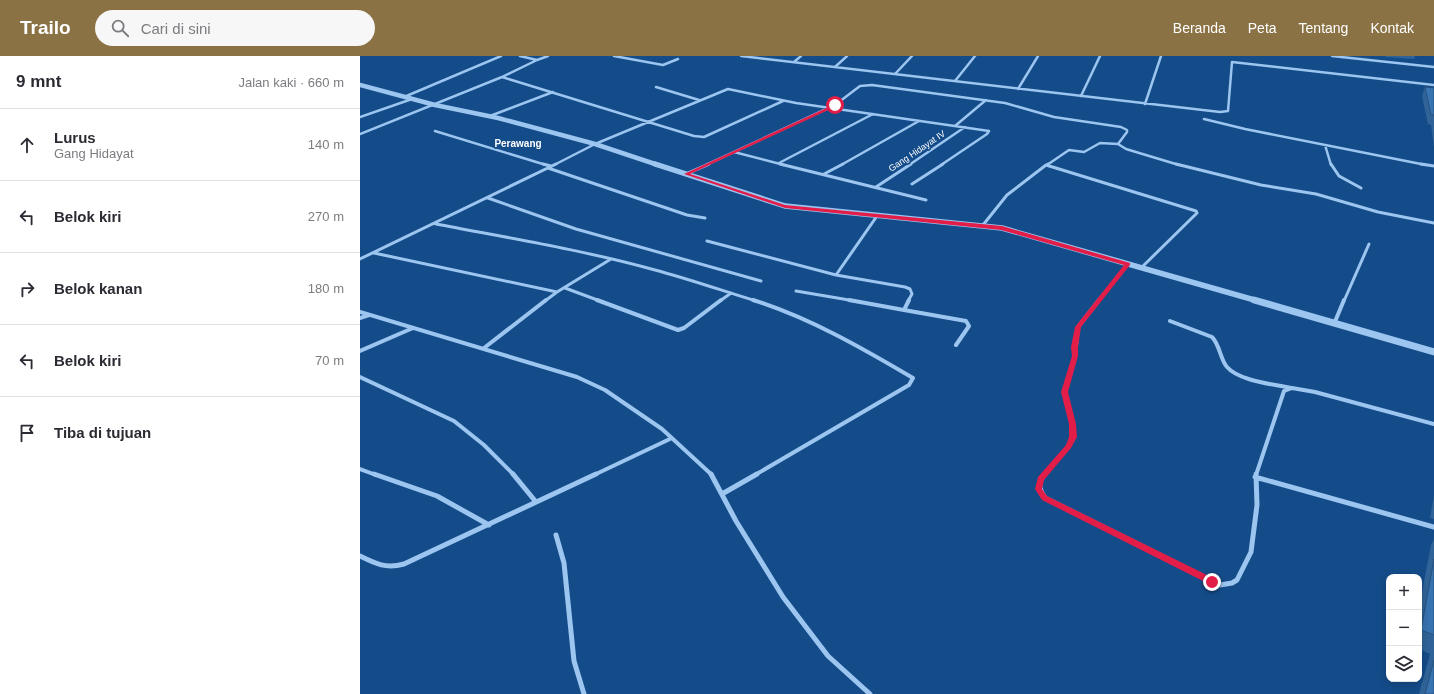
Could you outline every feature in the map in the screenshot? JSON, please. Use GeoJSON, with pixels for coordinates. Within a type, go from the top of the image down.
{"type":"FeatureCollection","features":[{"type":"Feature","properties":{"kind":"street"},"geometry":{"type":"LineString","coordinates":[[404,97],[501,56]]}},
{"type":"Feature","properties":{"kind":"street"},"geometry":{"type":"LineString","coordinates":[[520,56],[537,60]]}},
{"type":"Feature","properties":{"kind":"street"},"geometry":{"type":"LineString","coordinates":[[360,134],[435,105],[548,56]]}},
{"type":"Feature","properties":{"kind":"street"},"geometry":{"type":"LineString","coordinates":[[614,56],[663,65],[678,59]]}},
{"type":"Feature","properties":{"kind":"street"},"geometry":{"type":"LineString","coordinates":[[741,56],[1213,112],[1227,111],[1233,56]]}},
{"type":"Feature","properties":{"kind":"street"},"geometry":{"type":"LineString","coordinates":[[794,62],[801,56]]}},
{"type":"Feature","properties":{"kind":"street"},"geometry":{"type":"LineString","coordinates":[[835,67],[847,56]]}},
{"type":"Feature","properties":{"kind":"street"},"geometry":{"type":"LineString","coordinates":[[895,74],[912,56]]}},
{"type":"Feature","properties":{"kind":"street"},"geometry":{"type":"LineString","coordinates":[[955,81],[975,56]]}},
{"type":"Feature","properties":{"kind":"street"},"geometry":{"type":"LineString","coordinates":[[1018,89],[1038,56]]}},
{"type":"Feature","properties":{"kind":"street"},"geometry":{"type":"LineString","coordinates":[[1081,96],[1100,56]]}},
{"type":"Feature","properties":{"kind":"street"},"geometry":{"type":"LineString","coordinates":[[1145,104],[1161,56]]}},
{"type":"Feature","properties":{"kind":"street"},"geometry":{"type":"LineString","coordinates":[[1332,56],[1434,67]]}},
{"type":"Feature","properties":{"kind":"street"},"geometry":{"type":"LineString","coordinates":[[1232,62],[1434,85]]}},
{"type":"Feature","properties":{"kind":"street"},"geometry":{"type":"LineString","coordinates":[[502,77],[694,136],[704,137],[783,100]]}},
{"type":"Feature","properties":{"kind":"street"},"geometry":{"type":"LineString","coordinates":[[686,174],[835,105],[860,86],[866,85],[1005,103],[1054,117],[1125,128],[1127,132],[1118,144]]}},
{"type":"Feature","properties":{"kind":"street"},"geometry":{"type":"LineString","coordinates":[[361,86],[435,105],[490,116],[595,144],[785,206],[1002,228],[1434,352]]}},
{"type":"Feature","properties":{"kind":"street"},"geometry":{"type":"LineString","coordinates":[[656,87],[699,100]]}},
{"type":"Feature","properties":{"kind":"street"},"geometry":{"type":"LineString","coordinates":[[360,259],[435,224],[595,144],[699,100],[730,89],[828,108],[986,130],[989,133],[912,184]]}},
{"type":"Feature","properties":{"kind":"street"},"geometry":{"type":"LineString","coordinates":[[490,116],[553,92]]}},
{"type":"Feature","properties":{"kind":"street"},"geometry":{"type":"LineString","coordinates":[[360,117],[412,99]]}},
{"type":"Feature","properties":{"kind":"street"},"geometry":{"type":"LineString","coordinates":[[955,126],[986,100]]}},
{"type":"Feature","properties":{"kind":"street"},"geometry":{"type":"LineString","coordinates":[[779,163],[874,114]]}},
{"type":"Feature","properties":{"kind":"street"},"geometry":{"type":"LineString","coordinates":[[1204,119],[1245,130],[1434,166]]}},
{"type":"Feature","properties":{"kind":"street"},"geometry":{"type":"LineString","coordinates":[[824,174],[920,120]]}},
{"type":"Feature","properties":{"kind":"street","name":"Gang Hidayat IV"},"geometry":{"type":"LineString","coordinates":[[876,187],[966,127]]}},
{"type":"Feature","properties":{"kind":"street"},"geometry":{"type":"LineString","coordinates":[[435,131],[550,167],[687,215],[705,218]]}},
{"type":"Feature","properties":{"kind":"street"},"geometry":{"type":"LineString","coordinates":[[983,225],[1007,195],[1046,165],[1069,150],[1084,152],[1100,143],[1118,144],[1126,149],[1198,170],[1262,185],[1316,194],[1378,212],[1434,223]]}},
{"type":"Feature","properties":{"kind":"street"},"geometry":{"type":"LineString","coordinates":[[1325,145],[1334,173],[1361,188]]}},
{"type":"Feature","properties":{"kind":"street"},"geometry":{"type":"LineString","coordinates":[[734,152],[926,200]]}},
{"type":"Feature","properties":{"kind":"street"},"geometry":{"type":"LineString","coordinates":[[1046,165],[1197,213],[1141,268]]}},
{"type":"Feature","properties":{"kind":"street"},"geometry":{"type":"LineString","coordinates":[[488,198],[576,229],[761,281]]}},
{"type":"Feature","properties":{"kind":"street"},"geometry":{"type":"LineString","coordinates":[[836,275],[877,216]]}},
{"type":"Feature","properties":{"kind":"street"},"geometry":{"type":"LineString","coordinates":[[435,224],[565,248],[656,270],[731,293],[784,310],[859,346],[910,375],[913,380],[909,385],[722,494]]}},
{"type":"Feature","properties":{"kind":"street"},"geometry":{"type":"LineString","coordinates":[[707,241],[836,275],[910,289],[912,294],[904,310]]}},
{"type":"Feature","properties":{"kind":"street"},"geometry":{"type":"LineString","coordinates":[[1334,324],[1368,244]]}},
{"type":"Feature","properties":{"kind":"street"},"geometry":{"type":"LineString","coordinates":[[374,253],[557,292]]}},
{"type":"Feature","properties":{"kind":"street"},"geometry":{"type":"LineString","coordinates":[[484,348],[557,292],[566,288],[611,259]]}},
{"type":"Feature","properties":{"kind":"street"},"geometry":{"type":"LineString","coordinates":[[1128,264],[1078,327],[1075,356],[1065,392],[1072,424],[1073,437],[1069,446],[1040,479],[1039,489],[1045,498],[1220,585],[1232,583],[1237,580],[1251,552],[1257,505],[1255,477],[1284,391],[1292,388]]}},
{"type":"Feature","properties":{"kind":"street"},"geometry":{"type":"LineString","coordinates":[[566,288],[678,330],[684,328],[731,293]]}},
{"type":"Feature","properties":{"kind":"street"},"geometry":{"type":"LineString","coordinates":[[796,292],[966,321],[969,326],[956,345]]}},
{"type":"Feature","properties":{"kind":"street"},"geometry":{"type":"LineString","coordinates":[[360,312],[577,377],[605,390],[625,402],[662,428],[713,476],[736,521],[783,597],[828,656],[870,694]]}},
{"type":"Feature","properties":{"kind":"street"},"geometry":{"type":"LineString","coordinates":[[360,318],[369,314]]}},
{"type":"Feature","properties":{"kind":"street"},"geometry":{"type":"LineString","coordinates":[[1170,321],[1212,337],[1217,342],[1226,366],[1236,375],[1314,392],[1434,424]]}},
{"type":"Feature","properties":{"kind":"street"},"geometry":{"type":"LineString","coordinates":[[360,351],[414,328]]}},
{"type":"Feature","properties":{"kind":"street"},"geometry":{"type":"LineString","coordinates":[[360,377],[454,421],[484,445],[521,482],[536,502]]}},
{"type":"Feature","properties":{"kind":"street"},"geometry":{"type":"LineString","coordinates":[[360,556],[383,567],[392,569],[489,525],[672,438]]}},
{"type":"Feature","properties":{"kind":"street"},"geometry":{"type":"LineString","coordinates":[[360,469],[437,496],[489,525]]}},
{"type":"Feature","properties":{"kind":"street"},"geometry":{"type":"LineString","coordinates":[[1255,477],[1434,527]]}},
{"type":"Feature","properties":{"kind":"street"},"geometry":{"type":"LineString","coordinates":[[556,535],[564,563],[574,661],[584,694]]}},
{"type":"Feature","properties":{"kind":"building"},"geometry":{"type":"Polygon","coordinates":[[[1425,87],[1434,88],[1434,115],[1431,115],[1425,87]]]}},
{"type":"Feature","properties":{"kind":"building"},"geometry":{"type":"Polygon","coordinates":[[[1434,559],[1434,635],[1422,630],[1434,559]]]}},
{"type":"Feature","properties":{"kind":"building"},"geometry":{"type":"Polygon","coordinates":[[[1434,660],[1434,694],[1425,694],[1434,660]]]}},
{"type":"Feature","properties":{"kind":"district","name":"Perawang"},"geometry":{"type":"Point","coordinates":[518,143]}},
{"type":"Feature","properties":{"kind":"route"},"geometry":{"type":"LineString","coordinates":[[835,105],[686,174],[785,206],[851,214],[983,225],[1002,228],[1128,264],[1078,327],[1075,356],[1065,392],[1072,424],[1073,437],[1069,446],[1040,479],[1039,489],[1045,498],[1212,582]]}}]}
